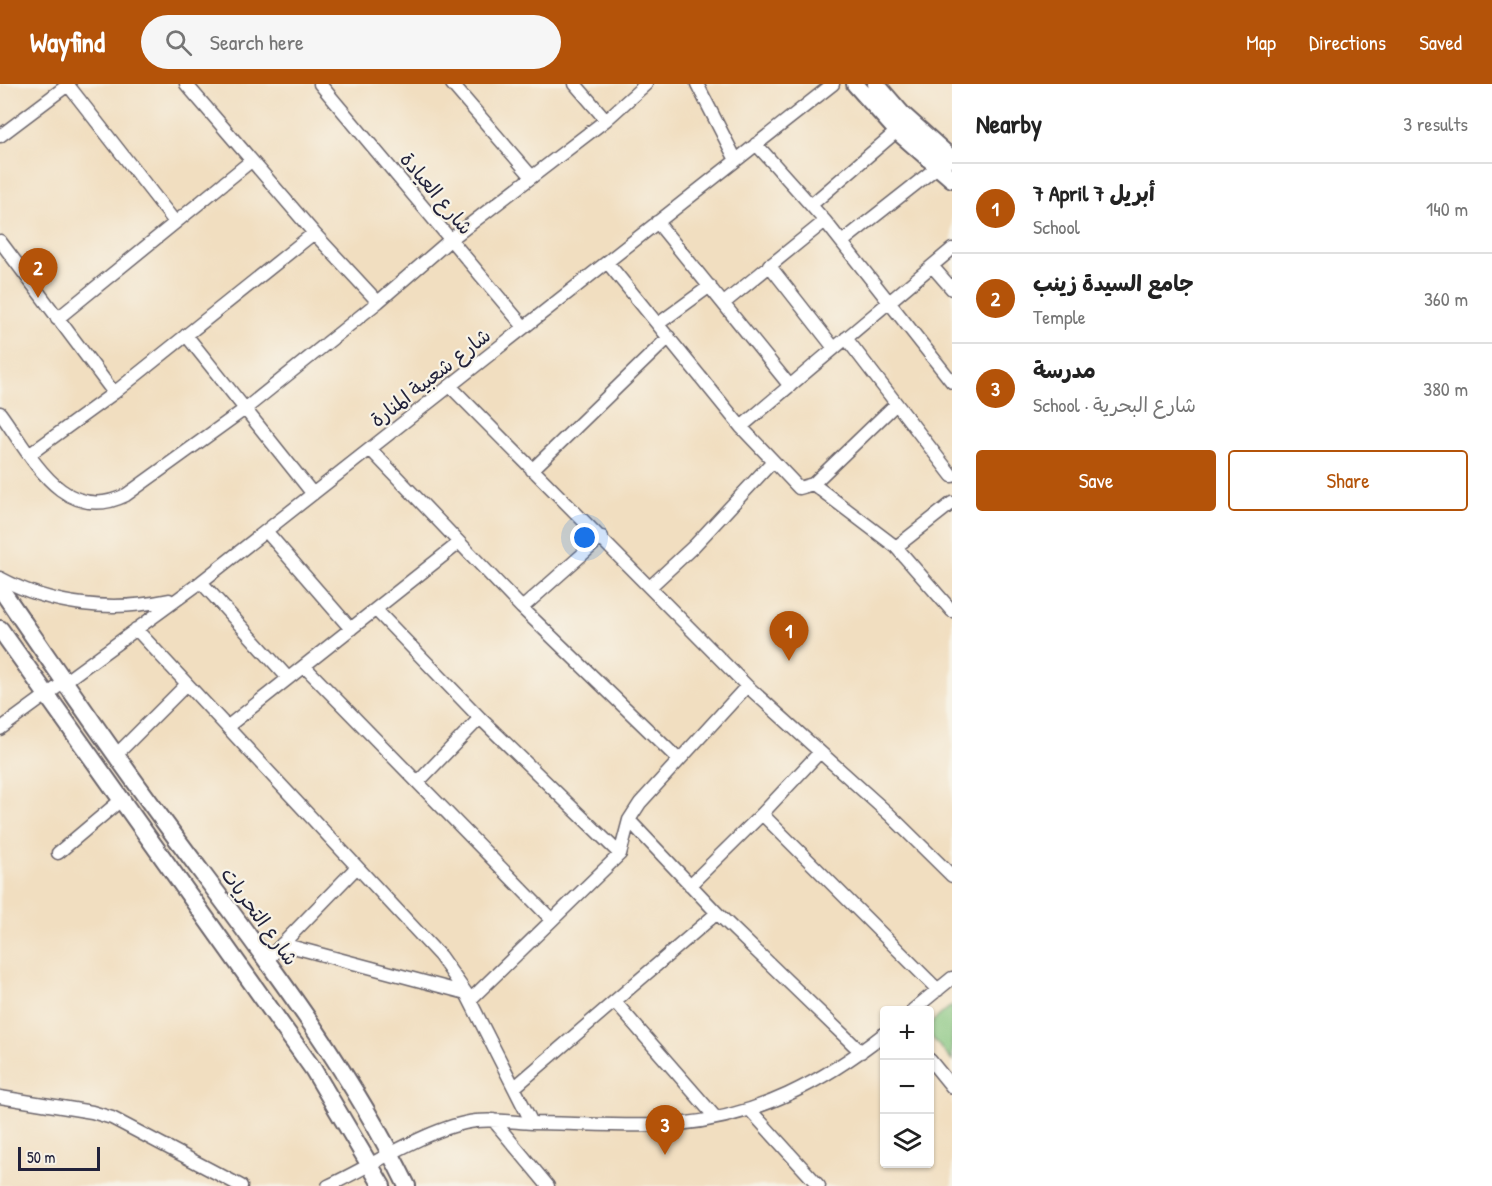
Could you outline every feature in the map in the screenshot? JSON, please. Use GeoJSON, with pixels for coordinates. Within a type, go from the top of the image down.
{"type":"FeatureCollection","features":[{"type":"Feature","properties":{"kind":"main road"},"geometry":{"type":"LineString","coordinates":[[855,84],[897,131],[936,168],[952,179]]}},
{"type":"Feature","properties":{"kind":"main road"},"geometry":{"type":"LineString","coordinates":[[876,84],[902,114],[952,159]]}},
{"type":"Feature","properties":{"kind":"main road","name":"شارع التحريات"},"geometry":{"type":"LineString","coordinates":[[0,588],[116,755],[267,960],[347,1078],[407,1186]]}},
{"type":"Feature","properties":{"kind":"main road"},"geometry":{"type":"LineString","coordinates":[[0,629],[308,1062],[371,1163],[382,1186]]}},
{"type":"Feature","properties":{"kind":"street"},"geometry":{"type":"LineString","coordinates":[[0,136],[68,84],[175,222]]}},
{"type":"Feature","properties":{"kind":"street"},"geometry":{"type":"LineString","coordinates":[[186,84],[314,233],[378,302]]}},
{"type":"Feature","properties":{"kind":"street","name":"شارع العيادة"},"geometry":{"type":"LineString","coordinates":[[320,84],[524,327]]}},
{"type":"Feature","properties":{"kind":"street"},"geometry":{"type":"LineString","coordinates":[[452,84],[532,177]]}},
{"type":"Feature","properties":{"kind":"street"},"geometry":{"type":"LineString","coordinates":[[575,84],[606,120]]}},
{"type":"Feature","properties":{"kind":"street"},"geometry":{"type":"LineString","coordinates":[[0,413],[48,480],[59,489],[87,503],[106,503],[126,495],[245,409],[378,302],[451,239],[606,120],[646,84]]}},
{"type":"Feature","properties":{"kind":"street"},"geometry":{"type":"LineString","coordinates":[[697,84],[736,160]]}},
{"type":"Feature","properties":{"kind":"street","name":"شارع شعبية المنارة"},"geometry":{"type":"LineString","coordinates":[[0,729],[173,600],[201,582],[833,84]]}},
{"type":"Feature","properties":{"kind":"street"},"geometry":{"type":"LineString","coordinates":[[811,206],[897,131]]}},
{"type":"Feature","properties":{"kind":"street"},"geometry":{"type":"LineString","coordinates":[[756,144],[825,221],[952,382]]}},
{"type":"Feature","properties":{"kind":"street"},"geometry":{"type":"LineString","coordinates":[[57,319],[251,161]]}},
{"type":"Feature","properties":{"kind":"street"},"geometry":{"type":"LineString","coordinates":[[842,242],[936,168]]}},
{"type":"Feature","properties":{"kind":"street"},"geometry":{"type":"LineString","coordinates":[[724,303],[825,221]]}},
{"type":"Feature","properties":{"kind":"street"},"geometry":{"type":"LineString","coordinates":[[657,222],[790,386]]}},
{"type":"Feature","properties":{"kind":"street"},"geometry":{"type":"LineString","coordinates":[[30,454],[114,393],[314,233]]}},
{"type":"Feature","properties":{"kind":"street"},"geometry":{"type":"LineString","coordinates":[[0,241],[114,393]]}},
{"type":"Feature","properties":{"kind":"street"},"geometry":{"type":"LineString","coordinates":[[741,427],[952,249]]}},
{"type":"Feature","properties":{"kind":"street"},"geometry":{"type":"LineString","coordinates":[[607,262],[741,427],[800,488],[813,484],[895,405]]}},
{"type":"Feature","properties":{"kind":"street"},"geometry":{"type":"LineString","coordinates":[[769,265],[834,348]]}},
{"type":"Feature","properties":{"kind":"street"},"geometry":{"type":"LineString","coordinates":[[932,266],[952,289]]}},
{"type":"Feature","properties":{"kind":"street"},"geometry":{"type":"LineString","coordinates":[[658,324],[710,286]]}},
{"type":"Feature","properties":{"kind":"street"},"geometry":{"type":"LineString","coordinates":[[186,335],[313,494]]}},
{"type":"Feature","properties":{"kind":"street"},"geometry":{"type":"LineString","coordinates":[[532,470],[669,337]]}},
{"type":"Feature","properties":{"kind":"street"},"geometry":{"type":"LineString","coordinates":[[846,338],[895,405],[952,476]]}},
{"type":"Feature","properties":{"kind":"street"},"geometry":{"type":"LineString","coordinates":[[450,386],[747,686],[952,876]]}},
{"type":"Feature","properties":{"kind":"street"},"geometry":{"type":"LineString","coordinates":[[370,449],[522,608],[679,760]]}},
{"type":"Feature","properties":{"kind":"street"},"geometry":{"type":"LineString","coordinates":[[650,587],[694,546],[773,462]]}},
{"type":"Feature","properties":{"kind":"street"},"geometry":{"type":"LineString","coordinates":[[813,484],[896,547],[952,611]]}},
{"type":"Feature","properties":{"kind":"street"},"geometry":{"type":"LineString","coordinates":[[896,547],[952,503]]}},
{"type":"Feature","properties":{"kind":"street"},"geometry":{"type":"LineString","coordinates":[[266,531],[351,629]]}},
{"type":"Feature","properties":{"kind":"street"},"geometry":{"type":"LineString","coordinates":[[522,608],[602,537]]}},
{"type":"Feature","properties":{"kind":"street"},"geometry":{"type":"LineString","coordinates":[[227,727],[459,543]]}},
{"type":"Feature","properties":{"kind":"street"},"geometry":{"type":"LineString","coordinates":[[0,578],[47,597],[89,605],[131,606],[173,600]]}},
{"type":"Feature","properties":{"kind":"street"},"geometry":{"type":"LineString","coordinates":[[201,582],[288,678]]}},
{"type":"Feature","properties":{"kind":"street"},"geometry":{"type":"LineString","coordinates":[[376,610],[480,718],[620,854]]}},
{"type":"Feature","properties":{"kind":"street"},"geometry":{"type":"LineString","coordinates":[[136,629],[440,956],[468,997],[532,1123]]}},
{"type":"Feature","properties":{"kind":"street"},"geometry":{"type":"LineString","coordinates":[[304,666],[552,920]]}},
{"type":"Feature","properties":{"kind":"street"},"geometry":{"type":"LineString","coordinates":[[116,755],[187,684]]}},
{"type":"Feature","properties":{"kind":"street"},"geometry":{"type":"LineString","coordinates":[[468,997],[620,854],[629,820],[640,803],[747,686]]}},
{"type":"Feature","properties":{"kind":"street"},"geometry":{"type":"LineString","coordinates":[[418,782],[480,718]]}},
{"type":"Feature","properties":{"kind":"street"},"geometry":{"type":"LineString","coordinates":[[690,885],[762,814],[820,752]]}},
{"type":"Feature","properties":{"kind":"street"},"geometry":{"type":"LineString","coordinates":[[58,853],[121,800]]}},
{"type":"Feature","properties":{"kind":"street"},"geometry":{"type":"LineString","coordinates":[[762,814],[938,990]]}},
{"type":"Feature","properties":{"kind":"street"},"geometry":{"type":"LineString","coordinates":[[629,820],[717,913],[861,1052]]}},
{"type":"Feature","properties":{"kind":"street"},"geometry":{"type":"LineString","coordinates":[[267,960],[357,867]]}},
{"type":"Feature","properties":{"kind":"street"},"geometry":{"type":"LineString","coordinates":[[515,1087],[717,913]]}},
{"type":"Feature","properties":{"kind":"street"},"geometry":{"type":"LineString","coordinates":[[282,944],[468,997]]}},
{"type":"Feature","properties":{"kind":"street"},"geometry":{"type":"LineString","coordinates":[[919,1006],[952,978]]}},
{"type":"Feature","properties":{"kind":"street"},"geometry":{"type":"LineString","coordinates":[[615,1002],[716,1118]]}},
{"type":"Feature","properties":{"kind":"street"},"geometry":{"type":"LineString","coordinates":[[328,1186],[371,1163],[458,1125],[493,1120],[532,1123],[676,1124],[750,1110],[811,1085],[880,1038]]}},
{"type":"Feature","properties":{"kind":"street"},"geometry":{"type":"LineString","coordinates":[[934,1065],[952,1087]]}},
{"type":"Feature","properties":{"kind":"street"},"geometry":{"type":"LineString","coordinates":[[0,1097],[112,1118],[241,1186]]}},
{"type":"Feature","properties":{"kind":"street"},"geometry":{"type":"LineString","coordinates":[[750,1110],[819,1186]]}},
{"type":"Feature","properties":{"kind":"street"},"geometry":{"type":"LineString","coordinates":[[493,1120],[548,1186]]}},
{"type":"Feature","properties":{"kind":"green space"},"geometry":{"type":"Polygon","coordinates":[[[952,1005],[952,1061],[934,1040],[934,1021],[952,1005]]]}},
{"type":"Feature","properties":{"kind":"place","name":"جامع السيدة زينب"},"geometry":{"type":"Point","coordinates":[38,298]}},
{"type":"Feature","properties":{"kind":"place","name":"7 April 7 أبريل"},"geometry":{"type":"Point","coordinates":[789,661]}},
{"type":"Feature","properties":{"kind":"place","name":"مدرسة"},"geometry":{"type":"Point","coordinates":[665,1155]}}]}
